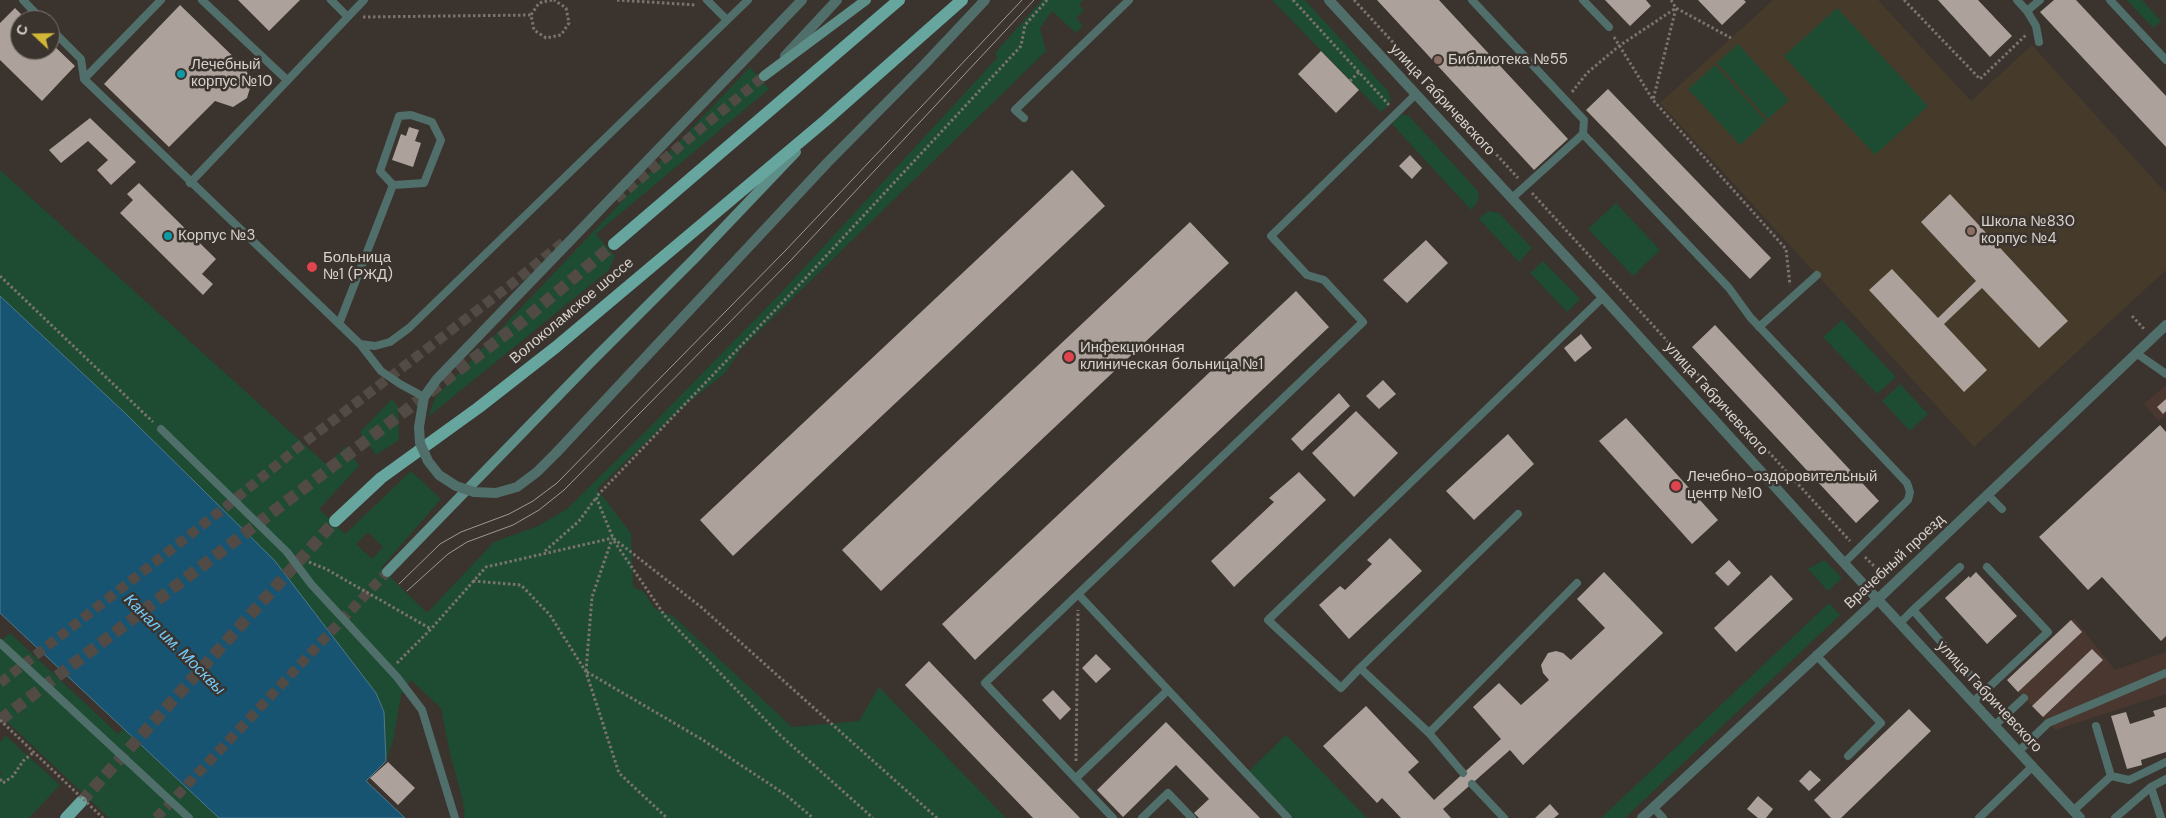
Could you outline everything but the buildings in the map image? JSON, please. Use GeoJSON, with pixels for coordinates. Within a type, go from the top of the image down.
{"type":"FeatureCollection","features":[{"type":"Feature","properties":{"kind":"main road"},"geometry":{"type":"LineString","coordinates":[[764,76],[866,0]]}},
{"type":"Feature","properties":{"kind":"main road","name":"Волоколамское шоссе"},"geometry":{"type":"LineString","coordinates":[[614,244],[899,0]]}},
{"type":"Feature","properties":{"kind":"main road","name":"Волоколамское шоссе"},"geometry":{"type":"LineString","coordinates":[[335,521],[396,466],[478,408],[549,352],[826,120],[962,0]]}},
{"type":"Feature","properties":{"kind":"main road","name":"Волоколамское шоссе"},"geometry":{"type":"LineString","coordinates":[[386,572],[695,258],[826,120]]}},
{"type":"Feature","properties":{"kind":"main road"},"geometry":{"type":"LineString","coordinates":[[66,818],[81,802]]}},
{"type":"Feature","properties":{"kind":"street"},"geometry":{"type":"LineString","coordinates":[[802,0],[451,365],[424,397],[418,427],[420,443],[428,461],[439,475],[456,486],[474,492],[496,493],[518,487],[537,472],[826,163],[924,65],[985,0]]}},
{"type":"Feature","properties":{"kind":"street"},"geometry":{"type":"LineString","coordinates":[[764,76],[802,40],[838,0]]}},
{"type":"Feature","properties":{"kind":"street","name":"улица Габричевского"},"geometry":{"type":"LineString","coordinates":[[1334,2],[1844,564],[2077,814]]}},
{"type":"Feature","properties":{"kind":"street","name":"Врачебный проезд"},"geometry":{"type":"LineString","coordinates":[[1642,818],[1878,599],[2166,325]]}},
{"type":"Feature","properties":{"kind":"lane"},"geometry":{"type":"LineString","coordinates":[[23,0],[32,10]]}},
{"type":"Feature","properties":{"kind":"lane"},"geometry":{"type":"LineString","coordinates":[[84,79],[161,0]]}},
{"type":"Feature","properties":{"kind":"lane"},"geometry":{"type":"LineString","coordinates":[[202,0],[287,80]]}},
{"type":"Feature","properties":{"kind":"lane"},"geometry":{"type":"LineString","coordinates":[[331,0],[348,17]]}},
{"type":"Feature","properties":{"kind":"lane"},"geometry":{"type":"LineString","coordinates":[[190,183],[364,0]]}},
{"type":"Feature","properties":{"kind":"lane"},"geometry":{"type":"LineString","coordinates":[[360,344],[375,346],[390,342],[409,328],[748,0]]}},
{"type":"Feature","properties":{"kind":"lane"},"geometry":{"type":"LineString","coordinates":[[1024,118],[1015,110],[1129,0]]}},
{"type":"Feature","properties":{"kind":"lane"},"geometry":{"type":"LineString","coordinates":[[1472,0],[1584,120],[1583,134],[1512,198]]}},
{"type":"Feature","properties":{"kind":"lane"},"geometry":{"type":"LineString","coordinates":[[1583,0],[1609,27]]}},
{"type":"Feature","properties":{"kind":"lane"},"geometry":{"type":"LineString","coordinates":[[2017,0],[2028,11],[2036,26],[2039,42]]}},
{"type":"Feature","properties":{"kind":"lane"},"geometry":{"type":"LineString","coordinates":[[2028,11],[2040,0]]}},
{"type":"Feature","properties":{"kind":"lane"},"geometry":{"type":"LineString","coordinates":[[2110,0],[2166,60]]}},
{"type":"Feature","properties":{"kind":"lane"},"geometry":{"type":"LineString","coordinates":[[710,3],[727,20]]}},
{"type":"Feature","properties":{"kind":"lane"},"geometry":{"type":"LineString","coordinates":[[60,38],[81,59],[84,79],[190,183],[360,344],[381,371],[424,397]]}},
{"type":"Feature","properties":{"kind":"lane"},"geometry":{"type":"LineString","coordinates":[[1113,818],[985,683],[1363,322],[1324,280],[1307,274],[1271,236],[1416,94]]}},
{"type":"Feature","properties":{"kind":"lane"},"geometry":{"type":"LineString","coordinates":[[411,115],[432,122],[441,140],[424,183],[393,185],[380,171],[399,116],[411,115]]}},
{"type":"Feature","properties":{"kind":"lane"},"geometry":{"type":"LineString","coordinates":[[1583,134],[1729,288],[1759,327],[1907,483],[1910,492],[1908,500],[1844,564]]}},
{"type":"Feature","properties":{"kind":"lane"},"geometry":{"type":"LineString","coordinates":[[339,324],[393,185]]}},
{"type":"Feature","properties":{"kind":"lane"},"geometry":{"type":"LineString","coordinates":[[1759,327],[1817,275]]}},
{"type":"Feature","properties":{"kind":"lane"},"geometry":{"type":"LineString","coordinates":[[1518,514],[1341,688],[1268,620],[1603,297]]}},
{"type":"Feature","properties":{"kind":"lane"},"geometry":{"type":"LineString","coordinates":[[2136,353],[2165,371]]}},
{"type":"Feature","properties":{"kind":"lane"},"geometry":{"type":"LineString","coordinates":[[161,429],[287,552],[310,584],[390,671],[422,710],[455,818]]}},
{"type":"Feature","properties":{"kind":"lane"},"geometry":{"type":"LineString","coordinates":[[1987,494],[2002,509]]}},
{"type":"Feature","properties":{"kind":"lane"},"geometry":{"type":"LineString","coordinates":[[1900,623],[1960,567]]}},
{"type":"Feature","properties":{"kind":"lane"},"geometry":{"type":"LineString","coordinates":[[1973,702],[2048,632],[1987,567]]}},
{"type":"Feature","properties":{"kind":"lane"},"geometry":{"type":"LineString","coordinates":[[1428,734],[1577,583]]}},
{"type":"Feature","properties":{"kind":"lane"},"geometry":{"type":"LineString","coordinates":[[1078,594],[1288,818]]}},
{"type":"Feature","properties":{"kind":"lane"},"geometry":{"type":"LineString","coordinates":[[1913,610],[1985,692]]}},
{"type":"Feature","properties":{"kind":"lane"},"geometry":{"type":"LineString","coordinates":[[0,643],[189,818]]}},
{"type":"Feature","properties":{"kind":"lane"},"geometry":{"type":"LineString","coordinates":[[1816,655],[1882,723],[1848,756]]}},
{"type":"Feature","properties":{"kind":"lane"},"geometry":{"type":"LineString","coordinates":[[1360,668],[1428,734],[1463,773]]}},
{"type":"Feature","properties":{"kind":"lane"},"geometry":{"type":"LineString","coordinates":[[2019,751],[2048,724],[2166,673]]}},
{"type":"Feature","properties":{"kind":"lane"},"geometry":{"type":"LineString","coordinates":[[1076,778],[1168,690]]}},
{"type":"Feature","properties":{"kind":"lane"},"geometry":{"type":"LineString","coordinates":[[1995,725],[2024,698]]}},
{"type":"Feature","properties":{"kind":"lane"},"geometry":{"type":"LineString","coordinates":[[2096,726],[2111,776]]}},
{"type":"Feature","properties":{"kind":"lane"},"geometry":{"type":"LineString","coordinates":[[2111,776],[2129,780],[2166,762]]}},
{"type":"Feature","properties":{"kind":"lane"},"geometry":{"type":"LineString","coordinates":[[1979,818],[2033,766]]}},
{"type":"Feature","properties":{"kind":"lane"},"geometry":{"type":"LineString","coordinates":[[2077,814],[2111,776]]}},
{"type":"Feature","properties":{"kind":"lane"},"geometry":{"type":"LineString","coordinates":[[2115,818],[2151,787],[2166,779]]}},
{"type":"Feature","properties":{"kind":"lane"},"geometry":{"type":"LineString","coordinates":[[1472,784],[1504,818]]}},
{"type":"Feature","properties":{"kind":"lane"},"geometry":{"type":"LineString","coordinates":[[2151,787],[2161,818]]}},
{"type":"Feature","properties":{"kind":"lane"},"geometry":{"type":"LineString","coordinates":[[1142,818],[1168,793],[1192,818]]}},
{"type":"Feature","properties":{"kind":"lane"},"geometry":{"type":"LineString","coordinates":[[1653,808],[1663,818]]}},
{"type":"Feature","properties":{"kind":"path"},"geometry":{"type":"LineString","coordinates":[[553,0],[566,8],[569,23],[561,35],[546,38],[534,30],[531,15],[540,1],[553,0]]}},
{"type":"Feature","properties":{"kind":"path"},"geometry":{"type":"LineString","coordinates":[[617,0],[710,3]]}},
{"type":"Feature","properties":{"kind":"path"},"geometry":{"type":"LineString","coordinates":[[543,553],[579,520],[596,497],[800,284],[1021,46],[1025,25],[1047,0]]}},
{"type":"Feature","properties":{"kind":"path"},"geometry":{"type":"LineString","coordinates":[[1293,0],[1396,113]]}},
{"type":"Feature","properties":{"kind":"path"},"geometry":{"type":"LineString","coordinates":[[1354,0],[1882,574]]}},
{"type":"Feature","properties":{"kind":"path"},"geometry":{"type":"LineString","coordinates":[[1671,0],[1676,8],[1731,38]]}},
{"type":"Feature","properties":{"kind":"path"},"geometry":{"type":"LineString","coordinates":[[1904,0],[1980,79],[2036,26]]}},
{"type":"Feature","properties":{"kind":"path"},"geometry":{"type":"LineString","coordinates":[[1566,101],[1587,72],[1619,46],[1676,8]]}},
{"type":"Feature","properties":{"kind":"path"},"geometry":{"type":"LineString","coordinates":[[1653,100],[1676,8]]}},
{"type":"Feature","properties":{"kind":"path"},"geometry":{"type":"LineString","coordinates":[[348,17],[531,15]]}},
{"type":"Feature","properties":{"kind":"path"},"geometry":{"type":"LineString","coordinates":[[1609,27],[1653,100],[1786,249],[1792,298]]}},
{"type":"Feature","properties":{"kind":"path"},"geometry":{"type":"LineString","coordinates":[[1350,81],[1359,72]]}},
{"type":"Feature","properties":{"kind":"path"},"geometry":{"type":"LineString","coordinates":[[0,276],[161,429]]}},
{"type":"Feature","properties":{"kind":"path"},"geometry":{"type":"LineString","coordinates":[[2132,316],[2146,330]]}},
{"type":"Feature","properties":{"kind":"path"},"geometry":{"type":"LineString","coordinates":[[596,497],[612,538],[665,616],[780,736],[873,818]]}},
{"type":"Feature","properties":{"kind":"path"},"geometry":{"type":"LineString","coordinates":[[390,671],[486,567],[612,538]]}},
{"type":"Feature","properties":{"kind":"path"},"geometry":{"type":"LineString","coordinates":[[586,672],[592,597],[612,538]]}},
{"type":"Feature","properties":{"kind":"path"},"geometry":{"type":"LineString","coordinates":[[612,538],[701,607],[937,818]]}},
{"type":"Feature","properties":{"kind":"path"},"geometry":{"type":"LineString","coordinates":[[287,552],[326,569],[431,628]]}},
{"type":"Feature","properties":{"kind":"path"},"geometry":{"type":"LineString","coordinates":[[474,581],[521,585],[550,615],[586,672],[619,773],[667,818]]}},
{"type":"Feature","properties":{"kind":"path"},"geometry":{"type":"LineString","coordinates":[[1076,778],[1078,594]]}},
{"type":"Feature","properties":{"kind":"path"},"geometry":{"type":"LineString","coordinates":[[586,672],[703,740],[786,795],[813,818]]}},
{"type":"Feature","properties":{"kind":"path"},"geometry":{"type":"LineString","coordinates":[[0,720],[103,818]]}},
{"type":"Feature","properties":{"kind":"path"},"geometry":{"type":"LineString","coordinates":[[0,779],[3,783],[14,776],[23,761],[34,752]]}},
{"type":"Feature","properties":{"kind":"shaded area","name":"Школа №830 корпус №4"},"geometry":{"type":"Polygon","coordinates":[[[1773,0],[1878,0],[1971,101],[2032,45],[2166,193],[2166,270],[1974,447],[1660,103],[1773,0]]]}},
{"type":"Feature","properties":{"kind":"shaded area"},"geometry":{"type":"Polygon","coordinates":[[[2166,385],[2166,415],[2159,421],[2144,404],[2166,385]]]}},
{"type":"Feature","properties":{"kind":"shaded area"},"geometry":{"type":"Polygon","coordinates":[[[2074,618],[2115,670],[2166,652],[2166,694],[2055,730],[2007,680],[2074,618]]]}},
{"type":"Feature","properties":{"kind":"green space"},"geometry":{"type":"Polygon","coordinates":[[[1042,0],[1083,0],[1079,5],[1084,10],[1076,18],[1083,25],[1076,33],[1052,11],[1040,28],[1046,51],[741,349],[725,373],[685,405],[597,489],[631,533],[633,587],[644,592],[655,609],[673,616],[792,727],[859,721],[879,687],[1006,818],[465,818],[462,797],[450,754],[441,708],[411,680],[401,695],[393,741],[386,761],[384,712],[163,453],[125,413],[0,296],[0,170],[327,465],[346,446],[359,466],[319,509],[345,534],[411,471],[441,499],[381,568],[427,613],[494,542],[538,526],[567,509],[636,441],[778,296],[997,58],[995,53],[1042,0]],[[368,532],[356,544],[372,559],[383,547],[368,532]]]}},
{"type":"Feature","properties":{"kind":"green space"},"geometry":{"type":"Polygon","coordinates":[[[1272,0],[1305,0],[1388,91],[1391,99],[1388,105],[1381,112],[1272,0]]]}},
{"type":"Feature","properties":{"kind":"green space"},"geometry":{"type":"Polygon","coordinates":[[[2127,0],[2142,0],[2161,21],[2153,28],[2127,0]]]}},
{"type":"Feature","properties":{"kind":"green space"},"geometry":{"type":"Polygon","coordinates":[[[1837,8],[1928,106],[1875,155],[1784,56],[1837,8]]]}},
{"type":"Feature","properties":{"kind":"green space"},"geometry":{"type":"Polygon","coordinates":[[[1738,44],[1789,100],[1768,119],[1717,63],[1738,44]]]}},
{"type":"Feature","properties":{"kind":"green space"},"geometry":{"type":"Polygon","coordinates":[[[1715,65],[1766,121],[1740,145],[1688,89],[1715,65]]]}},
{"type":"Feature","properties":{"kind":"green space"},"geometry":{"type":"Polygon","coordinates":[[[750,67],[769,89],[596,234],[615,256],[609,270],[428,417],[435,398],[750,67]]]}},
{"type":"Feature","properties":{"kind":"green space"},"geometry":{"type":"Polygon","coordinates":[[[1402,114],[1409,116],[1477,190],[1479,195],[1478,201],[1471,210],[1392,124],[1402,114]]]}},
{"type":"Feature","properties":{"kind":"green space"},"geometry":{"type":"Polygon","coordinates":[[[1616,203],[1660,250],[1633,276],[1588,229],[1616,203]]]}},
{"type":"Feature","properties":{"kind":"green space"},"geometry":{"type":"Polygon","coordinates":[[[1488,211],[1499,213],[1532,248],[1519,262],[1479,219],[1488,211]]]}},
{"type":"Feature","properties":{"kind":"green space"},"geometry":{"type":"Polygon","coordinates":[[[1543,261],[1580,299],[1567,312],[1530,273],[1543,261]]]}},
{"type":"Feature","properties":{"kind":"green space"},"geometry":{"type":"Polygon","coordinates":[[[1842,320],[1896,377],[1877,394],[1823,337],[1842,320]]]}},
{"type":"Feature","properties":{"kind":"green space"},"geometry":{"type":"Polygon","coordinates":[[[1900,384],[1928,414],[1910,431],[1882,401],[1900,384]]]}},
{"type":"Feature","properties":{"kind":"green space"},"geometry":{"type":"Polygon","coordinates":[[[392,399],[398,407],[399,440],[376,455],[360,432],[392,399]]]}},
{"type":"Feature","properties":{"kind":"green space"},"geometry":{"type":"Polygon","coordinates":[[[1824,560],[1842,578],[1828,591],[1808,569],[1824,560]]]}},
{"type":"Feature","properties":{"kind":"green space"},"geometry":{"type":"Polygon","coordinates":[[[1829,603],[1840,615],[1625,818],[1601,818],[1829,603]]]}},
{"type":"Feature","properties":{"kind":"green space"},"geometry":{"type":"Polygon","coordinates":[[[10,633],[118,734],[123,729],[219,818],[109,818],[0,715],[0,642],[10,633]]]}},
{"type":"Feature","properties":{"kind":"green space"},"geometry":{"type":"Polygon","coordinates":[[[1286,735],[1367,818],[1294,818],[1249,771],[1286,735]]]}},
{"type":"Feature","properties":{"kind":"green space"},"geometry":{"type":"Polygon","coordinates":[[[6,736],[60,785],[29,818],[0,818],[0,775],[2,774],[0,771],[0,742],[6,736]]]}},
{"type":"Feature","properties":{"kind":"water","name":"Канал им. Москвы"},"geometry":{"type":"Polygon","coordinates":[[[0,296],[125,413],[275,561],[376,693],[384,712],[386,761],[366,781],[405,818],[219,818],[0,613],[0,296]]]}},
{"type":"Feature","properties":{"kind":"tunnel"},"geometry":{"type":"LineString","coordinates":[[616,199],[764,76]]}},
{"type":"Feature","properties":{"kind":"tunnel"},"geometry":{"type":"LineString","coordinates":[[0,683],[228,505],[301,445],[509,286],[566,240]]}},
{"type":"Feature","properties":{"kind":"tunnel"},"geometry":{"type":"LineString","coordinates":[[0,720],[519,324],[614,244]]}},
{"type":"Feature","properties":{"kind":"tunnel"},"geometry":{"type":"LineString","coordinates":[[81,802],[335,521]]}},
{"type":"Feature","properties":{"kind":"tunnel"},"geometry":{"type":"LineString","coordinates":[[156,818],[387,572]]}},
{"type":"Feature","properties":{"kind":"tram line"},"geometry":{"type":"LineString","coordinates":[[399,584],[440,544],[461,532],[509,514],[533,501],[557,483],[785,251],[1022,0]]}},
{"type":"Feature","properties":{"kind":"tram line"},"geometry":{"type":"LineString","coordinates":[[407,591],[448,554],[467,542],[513,525],[539,510],[564,490],[792,259],[1034,0]]}},
{"type":"Feature","properties":{"kind":"place","name":"Библиотека №55"},"geometry":{"type":"Point","coordinates":[1438,60]}},
{"type":"Feature","properties":{"kind":"place","name":"Лечебный корпус №10"},"geometry":{"type":"Point","coordinates":[181,74]}},
{"type":"Feature","properties":{"kind":"place","name":"Школа №830 корпус №4"},"geometry":{"type":"Point","coordinates":[1971,231]}},
{"type":"Feature","properties":{"kind":"place","name":"Корпус №3"},"geometry":{"type":"Point","coordinates":[168,236]}},
{"type":"Feature","properties":{"kind":"place","name":"Больница №1 (РЖД)"},"geometry":{"type":"Point","coordinates":[312,267]}},
{"type":"Feature","properties":{"kind":"place","name":"Инфекционная клиническая больница №1"},"geometry":{"type":"Point","coordinates":[1069,357]}},
{"type":"Feature","properties":{"kind":"place","name":"Лечебно-оздоровительный центр №10"},"geometry":{"type":"Point","coordinates":[1676,486]}}]}
